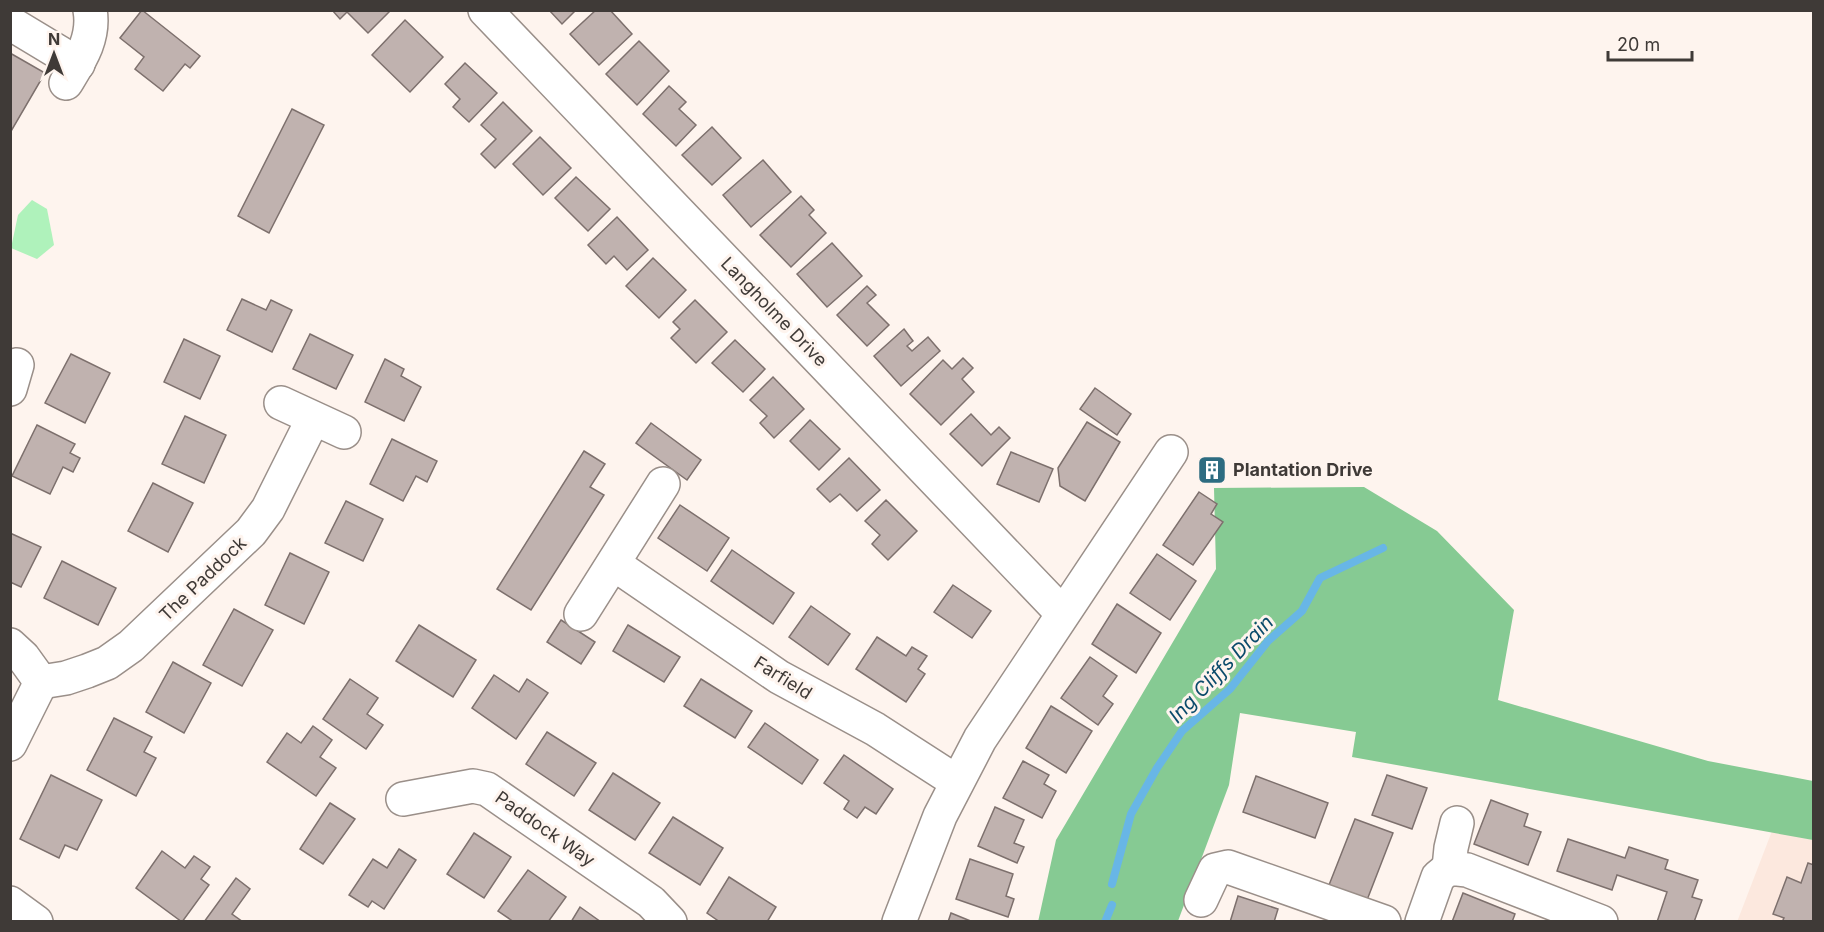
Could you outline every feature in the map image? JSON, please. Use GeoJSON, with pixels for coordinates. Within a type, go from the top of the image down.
{"type":"FeatureCollection","features":[{"type":"Feature","properties":{"kind":"street"},"geometry":{"type":"LineString","coordinates":[[10,23],[72,74],[83,57],[91,32],[90,10]]}},
{"type":"Feature","properties":{"kind":"street","name":"Langholme Drive"},"geometry":{"type":"LineString","coordinates":[[485,10],[1062,613]]}},
{"type":"Feature","properties":{"kind":"street"},"geometry":{"type":"LineString","coordinates":[[281,403],[344,432]]}},
{"type":"Feature","properties":{"kind":"street","name":"The Paddock"},"geometry":{"type":"LineString","coordinates":[[41,682],[66,678],[107,663],[131,646],[243,540],[268,508],[313,419]]}},
{"type":"Feature","properties":{"kind":"street"},"geometry":{"type":"LineString","coordinates":[[898,921],[940,816],[980,739],[1171,452]]}},
{"type":"Feature","properties":{"kind":"street"},"geometry":{"type":"LineString","coordinates":[[581,614],[663,484]]}},
{"type":"Feature","properties":{"kind":"street","name":"Farfield"},"geometry":{"type":"LineString","coordinates":[[614,564],[779,677],[874,729],[957,782]]}},
{"type":"Feature","properties":{"kind":"street"},"geometry":{"type":"LineString","coordinates":[[10,645],[23,657],[41,682],[10,744]]}},
{"type":"Feature","properties":{"kind":"street","name":"Paddock Way"},"geometry":{"type":"LineString","coordinates":[[403,799],[473,786],[487,789],[651,902],[670,921]]}},
{"type":"Feature","properties":{"kind":"street"},"geometry":{"type":"LineString","coordinates":[[1422,921],[1438,878],[1449,868],[1457,823]]}},
{"type":"Feature","properties":{"kind":"street"},"geometry":{"type":"LineString","coordinates":[[1201,900],[1215,870],[1228,867],[1384,921]]}},
{"type":"Feature","properties":{"kind":"street"},"geometry":{"type":"LineString","coordinates":[[1449,868],[1467,870],[1601,921]]}},
{"type":"Feature","properties":{"kind":"street"},"geometry":{"type":"LineString","coordinates":[[10,903],[36,921]]}},
{"type":"Feature","properties":{"kind":"shaded area"},"geometry":{"type":"Polygon","coordinates":[[[1772,831],[1813,840],[1813,921],[1737,922],[1772,831]]]}},
{"type":"Feature","properties":{"kind":"green space"},"geometry":{"type":"Polygon","coordinates":[[[32,200],[47,209],[54,245],[37,259],[11,248],[18,215],[32,200]]]}},
{"type":"Feature","properties":{"kind":"green space"},"geometry":{"type":"Polygon","coordinates":[[[1364,487],[1437,531],[1514,610],[1498,700],[1708,761],[1813,781],[1813,840],[1352,757],[1356,732],[1240,713],[1229,785],[1178,921],[1038,922],[1056,840],[1216,569],[1214,488],[1364,487]]]}},
{"type":"Feature","properties":{"kind":"building"},"geometry":{"type":"Polygon","coordinates":[[[142,10],[200,56],[190,68],[185,64],[163,91],[135,69],[144,57],[120,38],[142,10]]]}},
{"type":"Feature","properties":{"kind":"building"},"geometry":{"type":"Polygon","coordinates":[[[332,10],[391,10],[368,33],[347,12],[340,19],[332,10]]]}},
{"type":"Feature","properties":{"kind":"building"},"geometry":{"type":"Polygon","coordinates":[[[549,10],[576,10],[562,24],[549,10]]]}},
{"type":"Feature","properties":{"kind":"building"},"geometry":{"type":"Polygon","coordinates":[[[596,10],[610,10],[632,34],[599,65],[570,34],[596,10]]]}},
{"type":"Feature","properties":{"kind":"building"},"geometry":{"type":"Polygon","coordinates":[[[405,20],[443,57],[410,92],[372,55],[405,20]]]}},
{"type":"Feature","properties":{"kind":"building"},"geometry":{"type":"Polygon","coordinates":[[[639,41],[669,71],[637,105],[606,74],[639,41]]]}},
{"type":"Feature","properties":{"kind":"building"},"geometry":{"type":"Polygon","coordinates":[[[10,53],[45,73],[10,133],[10,53]]]}},
{"type":"Feature","properties":{"kind":"building"},"geometry":{"type":"Polygon","coordinates":[[[465,63],[497,93],[469,122],[453,107],[460,99],[445,84],[465,63]]]}},
{"type":"Feature","properties":{"kind":"building"},"geometry":{"type":"Polygon","coordinates":[[[669,86],[686,102],[679,109],[696,125],[676,146],[643,114],[669,86]]]}},
{"type":"Feature","properties":{"kind":"building"},"geometry":{"type":"Polygon","coordinates":[[[503,102],[532,131],[495,168],[481,154],[496,139],[481,125],[503,102]]]}},
{"type":"Feature","properties":{"kind":"building"},"geometry":{"type":"Polygon","coordinates":[[[292,109],[324,125],[269,233],[238,216],[292,109]]]}},
{"type":"Feature","properties":{"kind":"building"},"geometry":{"type":"Polygon","coordinates":[[[712,127],[741,158],[712,185],[682,155],[712,127]]]}},
{"type":"Feature","properties":{"kind":"building"},"geometry":{"type":"Polygon","coordinates":[[[540,137],[571,168],[543,195],[513,164],[540,137]]]}},
{"type":"Feature","properties":{"kind":"building"},"geometry":{"type":"Polygon","coordinates":[[[763,160],[791,192],[751,227],[723,195],[763,160]]]}},
{"type":"Feature","properties":{"kind":"building"},"geometry":{"type":"Polygon","coordinates":[[[576,177],[610,209],[588,231],[555,198],[576,177]]]}},
{"type":"Feature","properties":{"kind":"building"},"geometry":{"type":"Polygon","coordinates":[[[801,196],[814,210],[809,215],[826,233],[791,267],[760,235],[801,196]]]}},
{"type":"Feature","properties":{"kind":"building"},"geometry":{"type":"Polygon","coordinates":[[[617,217],[648,250],[627,270],[614,256],[606,264],[588,245],[617,217]]]}},
{"type":"Feature","properties":{"kind":"building"},"geometry":{"type":"Polygon","coordinates":[[[832,243],[862,276],[827,307],[797,274],[832,243]]]}},
{"type":"Feature","properties":{"kind":"building"},"geometry":{"type":"Polygon","coordinates":[[[653,258],[686,290],[659,318],[626,286],[653,258]]]}},
{"type":"Feature","properties":{"kind":"building"},"geometry":{"type":"Polygon","coordinates":[[[867,286],[876,295],[867,303],[889,325],[867,346],[837,315],[867,286]]]}},
{"type":"Feature","properties":{"kind":"building"},"geometry":{"type":"Polygon","coordinates":[[[242,299],[266,310],[271,300],[292,310],[272,352],[227,330],[242,299]]]}},
{"type":"Feature","properties":{"kind":"building"},"geometry":{"type":"Polygon","coordinates":[[[695,300],[727,332],[696,363],[671,338],[680,329],[673,322],[695,300]]]}},
{"type":"Feature","properties":{"kind":"building"},"geometry":{"type":"Polygon","coordinates":[[[904,329],[913,341],[907,346],[912,351],[928,337],[940,351],[901,386],[874,356],[904,329]]]}},
{"type":"Feature","properties":{"kind":"building"},"geometry":{"type":"Polygon","coordinates":[[[310,334],[353,355],[336,389],[293,369],[310,334]]]}},
{"type":"Feature","properties":{"kind":"building"},"geometry":{"type":"Polygon","coordinates":[[[184,339],[220,356],[200,399],[164,382],[184,339]]]}},
{"type":"Feature","properties":{"kind":"building"},"geometry":{"type":"Polygon","coordinates":[[[735,340],[765,369],[743,392],[712,363],[735,340]]]}},
{"type":"Feature","properties":{"kind":"building"},"geometry":{"type":"Polygon","coordinates":[[[71,354],[110,373],[85,423],[45,403],[71,354]]]}},
{"type":"Feature","properties":{"kind":"building"},"geometry":{"type":"Polygon","coordinates":[[[963,358],[973,368],[962,379],[974,392],[941,425],[910,394],[943,360],[952,369],[963,358]]]}},
{"type":"Feature","properties":{"kind":"building"},"geometry":{"type":"Polygon","coordinates":[[[385,359],[404,369],[401,376],[421,387],[404,421],[365,402],[385,359]]]}},
{"type":"Feature","properties":{"kind":"building"},"geometry":{"type":"Polygon","coordinates":[[[773,377],[804,409],[774,438],[760,423],[767,416],[750,400],[773,377]]]}},
{"type":"Feature","properties":{"kind":"building"},"geometry":{"type":"Polygon","coordinates":[[[1095,388],[1131,414],[1117,435],[1080,409],[1095,388]]]}},
{"type":"Feature","properties":{"kind":"building"},"geometry":{"type":"Polygon","coordinates":[[[971,414],[991,435],[999,427],[1010,438],[982,466],[950,434],[971,414]]]}},
{"type":"Feature","properties":{"kind":"building"},"geometry":{"type":"Polygon","coordinates":[[[185,416],[226,435],[204,483],[162,464],[185,416]]]}},
{"type":"Feature","properties":{"kind":"building"},"geometry":{"type":"Polygon","coordinates":[[[810,420],[840,449],[819,470],[790,441],[810,420]]]}},
{"type":"Feature","properties":{"kind":"building"},"geometry":{"type":"Polygon","coordinates":[[[1087,422],[1120,442],[1085,501],[1060,486],[1058,468],[1087,422]]]}},
{"type":"Feature","properties":{"kind":"building"},"geometry":{"type":"Polygon","coordinates":[[[651,423],[701,460],[687,480],[636,443],[651,423]]]}},
{"type":"Feature","properties":{"kind":"building"},"geometry":{"type":"Polygon","coordinates":[[[37,425],[75,444],[70,453],[80,458],[73,472],[63,467],[50,494],[12,476],[37,425]]]}},
{"type":"Feature","properties":{"kind":"building"},"geometry":{"type":"Polygon","coordinates":[[[392,439],[437,461],[427,482],[416,476],[403,501],[370,484],[392,439]]]}},
{"type":"Feature","properties":{"kind":"building"},"geometry":{"type":"Polygon","coordinates":[[[584,451],[605,464],[590,487],[604,495],[531,610],[497,589],[584,451]]]}},
{"type":"Feature","properties":{"kind":"building"},"geometry":{"type":"Polygon","coordinates":[[[1011,452],[1053,469],[1039,502],[997,484],[1011,452]]]}},
{"type":"Feature","properties":{"kind":"building"},"geometry":{"type":"Polygon","coordinates":[[[849,458],[880,490],[857,511],[840,494],[830,502],[817,489],[849,458]]]}},
{"type":"Feature","properties":{"kind":"building","name":"Plantation Drive"},"geometry":{"type":"Polygon","coordinates":[[[1206,464],[1221,468],[1217,478],[1203,472],[1206,464]]]}},
{"type":"Feature","properties":{"kind":"building"},"geometry":{"type":"Polygon","coordinates":[[[153,483],[193,503],[168,552],[128,531],[153,483]]]}},
{"type":"Feature","properties":{"kind":"building"},"geometry":{"type":"Polygon","coordinates":[[[1199,492],[1217,504],[1211,514],[1223,522],[1193,565],[1163,545],[1199,492]]]}},
{"type":"Feature","properties":{"kind":"building"},"geometry":{"type":"Polygon","coordinates":[[[886,500],[917,531],[888,560],[872,544],[880,535],[865,521],[886,500]]]}},
{"type":"Feature","properties":{"kind":"building"},"geometry":{"type":"Polygon","coordinates":[[[346,501],[383,519],[363,561],[325,543],[346,501]]]}},
{"type":"Feature","properties":{"kind":"building"},"geometry":{"type":"Polygon","coordinates":[[[680,505],[729,538],[707,571],[658,538],[680,505]]]}},
{"type":"Feature","properties":{"kind":"building"},"geometry":{"type":"Polygon","coordinates":[[[10,533],[41,547],[21,587],[10,582],[10,533]]]}},
{"type":"Feature","properties":{"kind":"building"},"geometry":{"type":"Polygon","coordinates":[[[732,550],[794,593],[773,624],[711,581],[732,550]]]}},
{"type":"Feature","properties":{"kind":"building"},"geometry":{"type":"Polygon","coordinates":[[[290,553],[329,572],[304,624],[265,605],[290,553]]]}},
{"type":"Feature","properties":{"kind":"building"},"geometry":{"type":"Polygon","coordinates":[[[1157,554],[1196,581],[1170,620],[1130,593],[1157,554]]]}},
{"type":"Feature","properties":{"kind":"building"},"geometry":{"type":"Polygon","coordinates":[[[62,561],[116,588],[98,625],[44,598],[62,561]]]}},
{"type":"Feature","properties":{"kind":"building"},"geometry":{"type":"Polygon","coordinates":[[[953,585],[991,611],[972,638],[934,612],[953,585]]]}},
{"type":"Feature","properties":{"kind":"building"},"geometry":{"type":"Polygon","coordinates":[[[1117,604],[1161,633],[1136,673],[1092,644],[1117,604]]]}},
{"type":"Feature","properties":{"kind":"building"},"geometry":{"type":"Polygon","coordinates":[[[811,606],[850,634],[828,665],[789,637],[811,606]]]}},
{"type":"Feature","properties":{"kind":"building"},"geometry":{"type":"Polygon","coordinates":[[[234,609],[273,630],[242,686],[203,665],[234,609]]]}},
{"type":"Feature","properties":{"kind":"building"},"geometry":{"type":"Polygon","coordinates":[[[561,620],[595,642],[581,664],[547,642],[561,620]]]}},
{"type":"Feature","properties":{"kind":"building"},"geometry":{"type":"Polygon","coordinates":[[[419,625],[476,660],[453,697],[396,661],[419,625]]]}},
{"type":"Feature","properties":{"kind":"building"},"geometry":{"type":"Polygon","coordinates":[[[628,625],[680,657],[664,682],[613,651],[628,625]]]}},
{"type":"Feature","properties":{"kind":"building"},"geometry":{"type":"Polygon","coordinates":[[[877,637],[906,656],[912,647],[927,656],[918,669],[925,674],[906,702],[856,669],[877,637]]]}},
{"type":"Feature","properties":{"kind":"building"},"geometry":{"type":"Polygon","coordinates":[[[1090,657],[1117,676],[1103,696],[1113,704],[1098,725],[1061,698],[1090,657]]]}},
{"type":"Feature","properties":{"kind":"building"},"geometry":{"type":"Polygon","coordinates":[[[173,662],[211,683],[184,733],[146,712],[173,662]]]}},
{"type":"Feature","properties":{"kind":"building"},"geometry":{"type":"Polygon","coordinates":[[[494,675],[519,692],[527,679],[548,693],[516,739],[472,708],[494,675]]]}},
{"type":"Feature","properties":{"kind":"building"},"geometry":{"type":"Polygon","coordinates":[[[350,679],[378,698],[367,714],[383,725],[366,749],[323,719],[350,679]]]}},
{"type":"Feature","properties":{"kind":"building"},"geometry":{"type":"Polygon","coordinates":[[[701,679],[752,711],[735,738],[684,706],[701,679]]]}},
{"type":"Feature","properties":{"kind":"building"},"geometry":{"type":"Polygon","coordinates":[[[1051,706],[1092,731],[1066,773],[1026,748],[1051,706]]]}},
{"type":"Feature","properties":{"kind":"building"},"geometry":{"type":"Polygon","coordinates":[[[114,718],[152,737],[144,752],[156,758],[136,796],[87,770],[114,718]]]}},
{"type":"Feature","properties":{"kind":"building"},"geometry":{"type":"Polygon","coordinates":[[[765,723],[818,760],[802,784],[748,747],[765,723]]]}},
{"type":"Feature","properties":{"kind":"building"},"geometry":{"type":"Polygon","coordinates":[[[313,726],[332,740],[320,757],[336,768],[316,796],[267,762],[287,733],[301,743],[313,726]]]}},
{"type":"Feature","properties":{"kind":"building"},"geometry":{"type":"Polygon","coordinates":[[[547,732],[596,763],[574,796],[526,764],[547,732]]]}},
{"type":"Feature","properties":{"kind":"building"},"geometry":{"type":"Polygon","coordinates":[[[844,755],[893,789],[876,814],[865,807],[857,818],[844,809],[849,801],[824,783],[844,755]]]}},
{"type":"Feature","properties":{"kind":"building"},"geometry":{"type":"Polygon","coordinates":[[[1023,761],[1049,775],[1044,784],[1056,791],[1042,818],[1003,798],[1023,761]]]}},
{"type":"Feature","properties":{"kind":"building"},"geometry":{"type":"Polygon","coordinates":[[[613,773],[660,803],[635,840],[589,810],[613,773]]]}},
{"type":"Feature","properties":{"kind":"building"},"geometry":{"type":"Polygon","coordinates":[[[51,775],[102,800],[77,850],[65,845],[59,858],[20,839],[51,775]]]}},
{"type":"Feature","properties":{"kind":"building"},"geometry":{"type":"Polygon","coordinates":[[[1387,775],[1427,788],[1412,829],[1372,815],[1387,775]]]}},
{"type":"Feature","properties":{"kind":"building"},"geometry":{"type":"Polygon","coordinates":[[[1256,776],[1328,803],[1315,838],[1243,812],[1256,776]]]}},
{"type":"Feature","properties":{"kind":"building"},"geometry":{"type":"Polygon","coordinates":[[[1491,800],[1528,814],[1524,826],[1541,832],[1528,865],[1474,844],[1491,800]]]}},
{"type":"Feature","properties":{"kind":"building"},"geometry":{"type":"Polygon","coordinates":[[[330,803],[355,819],[323,864],[300,849],[330,803]]]}},
{"type":"Feature","properties":{"kind":"building"},"geometry":{"type":"Polygon","coordinates":[[[995,807],[1024,820],[1014,843],[1024,847],[1017,863],[978,846],[995,807]]]}},
{"type":"Feature","properties":{"kind":"building"},"geometry":{"type":"Polygon","coordinates":[[[673,817],[723,848],[700,885],[649,853],[673,817]]]}},
{"type":"Feature","properties":{"kind":"building"},"geometry":{"type":"Polygon","coordinates":[[[1355,819],[1393,833],[1367,900],[1329,885],[1355,819]]]}},
{"type":"Feature","properties":{"kind":"building"},"geometry":{"type":"Polygon","coordinates":[[[474,833],[511,857],[484,898],[447,874],[474,833]]]}},
{"type":"Feature","properties":{"kind":"building"},"geometry":{"type":"Polygon","coordinates":[[[1568,839],[1625,858],[1629,847],[1668,860],[1665,869],[1698,880],[1692,897],[1702,900],[1694,922],[1657,922],[1667,892],[1617,875],[1612,890],[1557,871],[1568,839]]]}},
{"type":"Feature","properties":{"kind":"building"},"geometry":{"type":"Polygon","coordinates":[[[399,849],[416,860],[384,909],[372,901],[368,907],[349,895],[373,859],[387,868],[399,849]]]}},
{"type":"Feature","properties":{"kind":"building"},"geometry":{"type":"Polygon","coordinates":[[[162,851],[185,868],[194,856],[210,867],[201,879],[209,885],[182,922],[136,888],[162,851]]]}},
{"type":"Feature","properties":{"kind":"building"},"geometry":{"type":"Polygon","coordinates":[[[970,859],[1013,874],[1006,896],[1014,899],[1008,917],[956,899],[970,859]]]}},
{"type":"Feature","properties":{"kind":"building"},"geometry":{"type":"Polygon","coordinates":[[[1808,863],[1814,865],[1814,922],[1782,922],[1784,918],[1773,914],[1787,877],[1801,883],[1808,863]]]}},
{"type":"Feature","properties":{"kind":"building"},"geometry":{"type":"Polygon","coordinates":[[[528,870],[566,897],[548,922],[514,922],[498,911],[528,870]]]}},
{"type":"Feature","properties":{"kind":"building"},"geometry":{"type":"Polygon","coordinates":[[[729,877],[776,907],[767,922],[720,922],[707,913],[729,877]]]}},
{"type":"Feature","properties":{"kind":"building"},"geometry":{"type":"Polygon","coordinates":[[[236,878],[250,889],[232,914],[243,922],[204,922],[236,878]]]}},
{"type":"Feature","properties":{"kind":"building"},"geometry":{"type":"Polygon","coordinates":[[[1463,893],[1515,914],[1512,922],[1452,922],[1463,893]]]}},
{"type":"Feature","properties":{"kind":"building"},"geometry":{"type":"Polygon","coordinates":[[[1238,896],[1278,909],[1274,922],[1230,922],[1238,896]]]}},
{"type":"Feature","properties":{"kind":"building"},"geometry":{"type":"Polygon","coordinates":[[[580,907],[601,922],[571,922],[580,907]]]}},
{"type":"Feature","properties":{"kind":"building"},"geometry":{"type":"Polygon","coordinates":[[[951,913],[973,922],[948,922],[951,913]]]}},
{"type":"Feature","properties":{"kind":"waterway","name":"Ing Cliffs Drain"},"geometry":{"type":"LineString","coordinates":[[1112,884],[1131,814],[1157,768],[1182,731],[1230,689],[1268,641],[1302,611],[1320,578],[1383,548]]}},
{"type":"Feature","properties":{"kind":"waterway","name":"Ing Cliffs Drain"},"geometry":{"type":"LineString","coordinates":[[1105,922],[1112,905]]}},
{"type":"Feature","properties":{"kind":"place","name":"Plantation Drive"},"geometry":{"type":"Point","coordinates":[1212,470]}}]}
